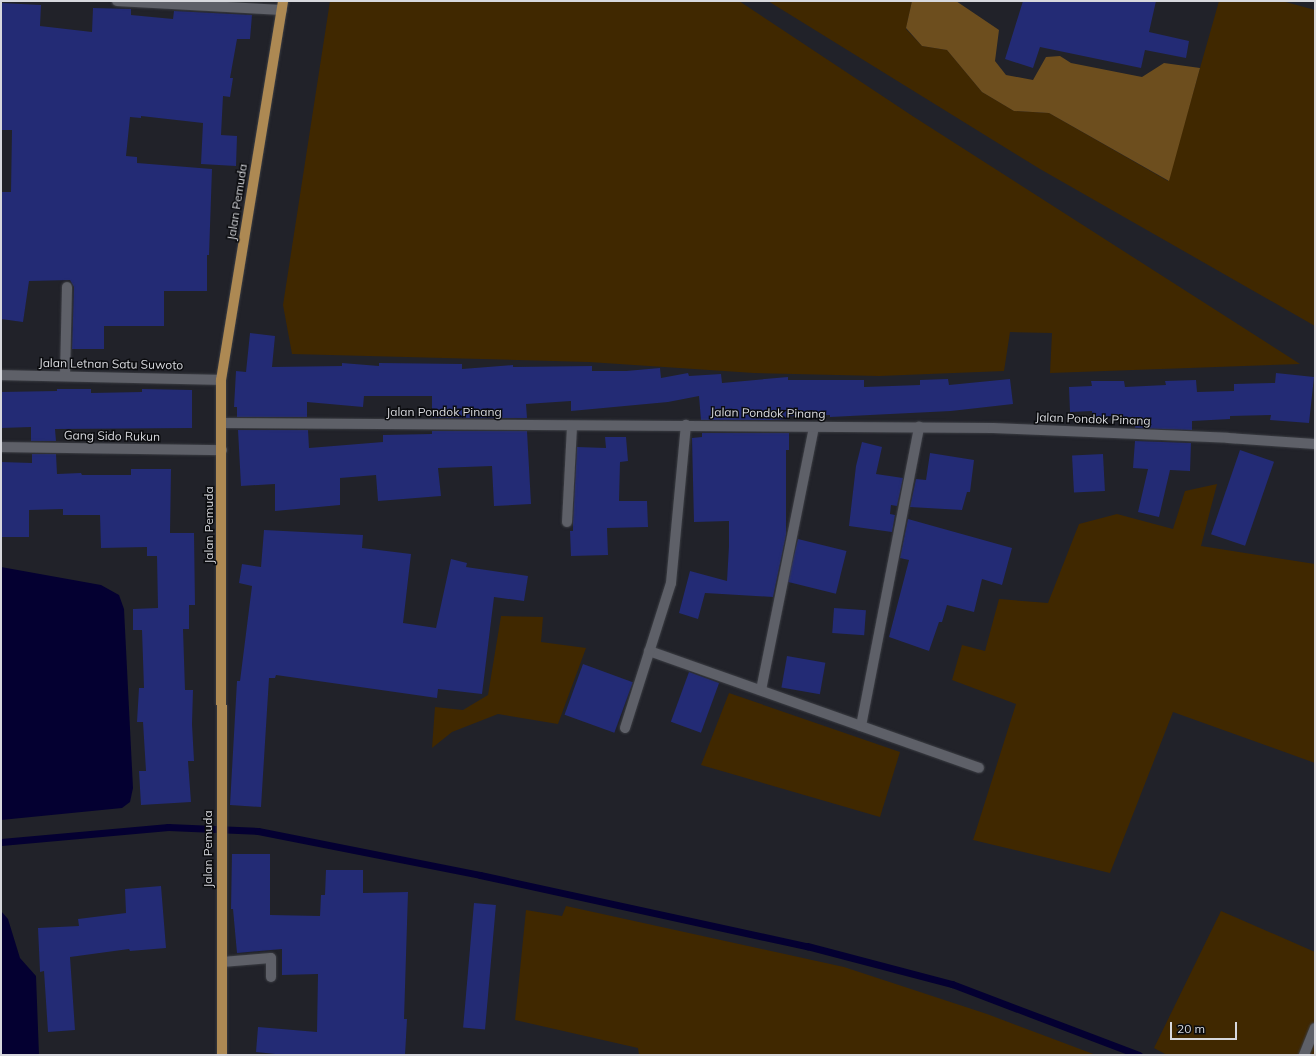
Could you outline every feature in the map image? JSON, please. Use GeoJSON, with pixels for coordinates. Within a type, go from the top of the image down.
{"type":"FeatureCollection","features":[{"type":"Feature","properties":{"kind":"main road","name":"Jalan Pemuda"},"geometry":{"type":"LineString","coordinates":[[222,1055],[221,380],[283,6]]}},
{"type":"Feature","properties":{"kind":"street"},"geometry":{"type":"LineString","coordinates":[[116,1],[283,6]]}},
{"type":"Feature","properties":{"kind":"street"},"geometry":{"type":"LineString","coordinates":[[65,376],[67,286]]}},
{"type":"Feature","properties":{"kind":"street","name":"Jalan Letnan Satu Suwoto"},"geometry":{"type":"LineString","coordinates":[[1,374],[221,380]]}},
{"type":"Feature","properties":{"kind":"street","name":"Jalan Pondok Pinang"},"geometry":{"type":"LineString","coordinates":[[221,423],[993,428],[1228,438],[1315,444]]}},
{"type":"Feature","properties":{"kind":"street"},"geometry":{"type":"LineString","coordinates":[[625,728],[671,583],[686,425]]}},
{"type":"Feature","properties":{"kind":"street"},"geometry":{"type":"LineString","coordinates":[[567,522],[572,426]]}},
{"type":"Feature","properties":{"kind":"street"},"geometry":{"type":"LineString","coordinates":[[761,690],[814,427]]}},
{"type":"Feature","properties":{"kind":"street"},"geometry":{"type":"LineString","coordinates":[[861,726],[919,428]]}},
{"type":"Feature","properties":{"kind":"street","name":"Gang Sido Rukun"},"geometry":{"type":"LineString","coordinates":[[1,447],[222,450]]}},
{"type":"Feature","properties":{"kind":"street"},"geometry":{"type":"LineString","coordinates":[[649,650],[979,768]]}},
{"type":"Feature","properties":{"kind":"street"},"geometry":{"type":"LineString","coordinates":[[222,962],[271,958],[271,977]]}},
{"type":"Feature","properties":{"kind":"street"},"geometry":{"type":"LineString","coordinates":[[1304,1055],[1315,1028]]}},
{"type":"Feature","properties":{"kind":"shaded area"},"geometry":{"type":"Polygon","coordinates":[[[330,1],[739,1],[914,117],[1300,364],[1050,373],[1052,333],[1010,332],[1004,371],[879,376],[754,373],[589,362],[292,354],[283,305],[330,1]]]}},
{"type":"Feature","properties":{"kind":"shaded area"},"geometry":{"type":"Polygon","coordinates":[[[768,1],[912,1],[906,29],[922,46],[947,50],[982,92],[1014,111],[1049,113],[1168,181],[1219,1],[1282,1],[1315,10],[1315,326],[1040,169],[768,1]]]}},
{"type":"Feature","properties":{"kind":"shaded area"},"geometry":{"type":"Polygon","coordinates":[[[912,1],[956,1],[999,30],[995,61],[1006,75],[1033,80],[1046,57],[1060,56],[1071,63],[1142,77],[1164,63],[1200,68],[1169,181],[1049,113],[1014,111],[982,92],[947,50],[922,46],[906,28],[912,1]]]}},
{"type":"Feature","properties":{"kind":"shaded area"},"geometry":{"type":"Polygon","coordinates":[[[1217,484],[1201,546],[1315,564],[1315,763],[1173,712],[1110,873],[973,840],[1016,704],[952,680],[962,645],[985,651],[999,599],[1048,603],[1079,524],[1117,514],[1173,529],[1185,491],[1217,484]]]}},
{"type":"Feature","properties":{"kind":"shaded area"},"geometry":{"type":"Polygon","coordinates":[[[1,567],[101,585],[119,595],[124,609],[133,788],[130,802],[122,808],[1,820],[1,567]]]}},
{"type":"Feature","properties":{"kind":"shaded area"},"geometry":{"type":"Polygon","coordinates":[[[501,616],[543,617],[541,642],[586,648],[558,724],[498,714],[452,732],[432,748],[435,707],[463,710],[488,695],[501,616]]]}},
{"type":"Feature","properties":{"kind":"shaded area"},"geometry":{"type":"Polygon","coordinates":[[[729,693],[900,752],[880,817],[701,765],[729,693]]]}},
{"type":"Feature","properties":{"kind":"shaded area"},"geometry":{"type":"Polygon","coordinates":[[[566,906],[844,967],[987,1014],[1096,1055],[639,1055],[638,1048],[515,1020],[526,910],[562,916],[566,906]]]}},
{"type":"Feature","properties":{"kind":"shaded area"},"geometry":{"type":"Polygon","coordinates":[[[1,911],[8,919],[20,958],[36,976],[39,1055],[1,1055],[1,911]]]}},
{"type":"Feature","properties":{"kind":"shaded area"},"geometry":{"type":"Polygon","coordinates":[[[1221,911],[1315,952],[1315,1055],[1167,1055],[1154,1048],[1221,911]]]}},
{"type":"Feature","properties":{"kind":"building"},"geometry":{"type":"Polygon","coordinates":[[[1023,1],[1156,1],[1149,32],[1189,41],[1186,58],[1145,50],[1141,68],[1040,47],[1033,68],[1005,59],[1023,1]]]}},
{"type":"Feature","properties":{"kind":"building"},"geometry":{"type":"Polygon","coordinates":[[[1,3],[41,5],[40,26],[92,32],[93,8],[131,9],[131,15],[173,19],[174,11],[252,15],[250,39],[237,39],[230,78],[233,78],[230,97],[223,96],[221,135],[237,136],[236,166],[201,164],[203,123],[141,116],[141,118],[130,117],[126,156],[137,157],[137,163],[212,169],[209,255],[207,255],[207,291],[164,291],[164,326],[104,326],[104,349],[72,349],[74,287],[70,280],[29,281],[23,322],[1,319],[1,192],[11,192],[12,130],[1,130],[1,3]]]}},
{"type":"Feature","properties":{"kind":"building"},"geometry":{"type":"Polygon","coordinates":[[[250,333],[275,336],[272,367],[342,366],[342,363],[379,366],[379,363],[462,364],[462,369],[513,365],[513,367],[592,366],[592,371],[626,371],[660,368],[661,378],[688,373],[689,376],[721,374],[722,383],[788,377],[788,380],[864,380],[864,387],[920,385],[920,380],[948,379],[949,385],[1010,379],[1013,404],[951,411],[830,417],[830,415],[789,416],[789,419],[770,420],[701,420],[699,396],[668,402],[571,411],[571,401],[526,404],[527,418],[432,418],[432,396],[364,396],[363,407],[307,402],[307,417],[237,417],[237,407],[234,407],[236,371],[246,372],[250,333]]]}},
{"type":"Feature","properties":{"kind":"building"},"geometry":{"type":"Polygon","coordinates":[[[1276,373],[1314,377],[1309,423],[1270,420],[1271,415],[1230,416],[1230,419],[1192,421],[1192,430],[1135,428],[1136,418],[1132,417],[1092,418],[1092,411],[1070,412],[1069,387],[1092,386],[1091,381],[1124,381],[1125,387],[1166,385],[1165,381],[1196,380],[1197,392],[1234,391],[1234,384],[1275,383],[1276,373]]]}},
{"type":"Feature","properties":{"kind":"building"},"geometry":{"type":"Polygon","coordinates":[[[57,389],[91,389],[91,393],[142,392],[142,389],[192,390],[192,428],[55,429],[56,441],[31,441],[31,427],[1,428],[1,392],[57,391],[57,389]]]}},
{"type":"Feature","properties":{"kind":"building"},"geometry":{"type":"Polygon","coordinates":[[[238,430],[308,430],[309,448],[383,442],[383,435],[432,434],[432,431],[527,431],[531,504],[494,506],[492,466],[438,468],[441,496],[378,501],[376,475],[340,478],[340,505],[275,511],[275,484],[241,486],[238,430]]]}},
{"type":"Feature","properties":{"kind":"building"},"geometry":{"type":"Polygon","coordinates":[[[702,433],[789,433],[789,450],[786,450],[786,535],[773,597],[705,593],[698,619],[679,613],[690,571],[727,581],[729,546],[729,521],[694,522],[692,438],[702,437],[702,433]]]}},
{"type":"Feature","properties":{"kind":"building"},"geometry":{"type":"Polygon","coordinates":[[[605,437],[626,437],[628,461],[620,462],[619,501],[647,501],[648,527],[607,528],[608,555],[571,556],[570,531],[573,531],[577,447],[606,448],[605,437]]]}},
{"type":"Feature","properties":{"kind":"building"},"geometry":{"type":"Polygon","coordinates":[[[1135,441],[1191,443],[1190,471],[1170,470],[1159,517],[1138,512],[1148,469],[1133,468],[1135,441]]]}},
{"type":"Feature","properties":{"kind":"building"},"geometry":{"type":"Polygon","coordinates":[[[862,442],[882,447],[876,474],[903,478],[897,506],[891,505],[890,514],[895,515],[892,532],[849,526],[856,466],[862,442]]]}},
{"type":"Feature","properties":{"kind":"building"},"geometry":{"type":"Polygon","coordinates":[[[1240,450],[1274,462],[1245,546],[1211,534],[1240,450]]]}},
{"type":"Feature","properties":{"kind":"building"},"geometry":{"type":"Polygon","coordinates":[[[930,453],[974,460],[970,492],[967,492],[962,510],[910,507],[916,479],[926,480],[930,453]]]}},
{"type":"Feature","properties":{"kind":"building"},"geometry":{"type":"Polygon","coordinates":[[[32,454],[56,454],[57,474],[81,473],[82,475],[131,475],[131,469],[171,469],[170,533],[194,533],[195,605],[189,605],[189,629],[183,629],[185,690],[193,690],[192,724],[194,761],[188,761],[191,802],[141,805],[139,771],[146,771],[143,722],[137,722],[139,688],[144,688],[142,630],[133,630],[133,609],[158,608],[157,556],[147,556],[147,547],[101,548],[100,515],[63,515],[63,509],[29,510],[29,537],[1,537],[1,462],[32,463],[32,454]]]}},
{"type":"Feature","properties":{"kind":"building"},"geometry":{"type":"Polygon","coordinates":[[[1103,454],[1105,491],[1074,493],[1072,456],[1103,454]]]}},
{"type":"Feature","properties":{"kind":"building"},"geometry":{"type":"Polygon","coordinates":[[[908,519],[1012,548],[1002,585],[982,579],[974,612],[947,605],[942,622],[939,622],[929,651],[889,637],[909,560],[900,558],[908,519]]]}},
{"type":"Feature","properties":{"kind":"building"},"geometry":{"type":"Polygon","coordinates":[[[264,530],[363,535],[362,548],[411,554],[403,623],[436,628],[451,559],[467,563],[466,567],[528,576],[524,601],[494,597],[482,694],[438,689],[437,698],[276,675],[275,678],[269,678],[261,807],[230,805],[237,681],[240,681],[252,586],[239,583],[242,564],[261,567],[264,530]]]}},
{"type":"Feature","properties":{"kind":"building"},"geometry":{"type":"Polygon","coordinates":[[[798,539],[847,551],[836,594],[787,582],[798,539]]]}},
{"type":"Feature","properties":{"kind":"building"},"geometry":{"type":"Polygon","coordinates":[[[834,608],[866,610],[864,635],[832,633],[834,608]]]}},
{"type":"Feature","properties":{"kind":"building"},"geometry":{"type":"Polygon","coordinates":[[[787,656],[825,663],[820,694],[781,688],[787,656]]]}},
{"type":"Feature","properties":{"kind":"building"},"geometry":{"type":"Polygon","coordinates":[[[583,664],[633,682],[614,733],[565,715],[583,664]]]}},
{"type":"Feature","properties":{"kind":"building"},"geometry":{"type":"Polygon","coordinates":[[[689,672],[719,683],[701,733],[671,722],[689,672]]]}},
{"type":"Feature","properties":{"kind":"building"},"geometry":{"type":"Polygon","coordinates":[[[232,854],[270,854],[270,915],[320,916],[321,895],[325,895],[326,870],[363,870],[363,893],[408,892],[404,1019],[407,1019],[405,1055],[285,1055],[256,1052],[258,1027],[317,1032],[318,974],[282,975],[282,949],[237,953],[233,909],[231,909],[232,854]]]}},
{"type":"Feature","properties":{"kind":"building"},"geometry":{"type":"Polygon","coordinates":[[[161,886],[166,948],[130,951],[129,949],[70,957],[75,1030],[48,1032],[44,971],[40,972],[38,928],[79,926],[78,919],[126,913],[125,889],[161,886]]]}},
{"type":"Feature","properties":{"kind":"building"},"geometry":{"type":"Polygon","coordinates":[[[474,903],[496,905],[485,1029],[463,1028],[474,903]]]}},
{"type":"Feature","properties":{"kind":"waterway"},"geometry":{"type":"LineString","coordinates":[[1,842],[168,827],[258,831],[480,875],[807,946],[952,984],[1139,1055]]}}]}
